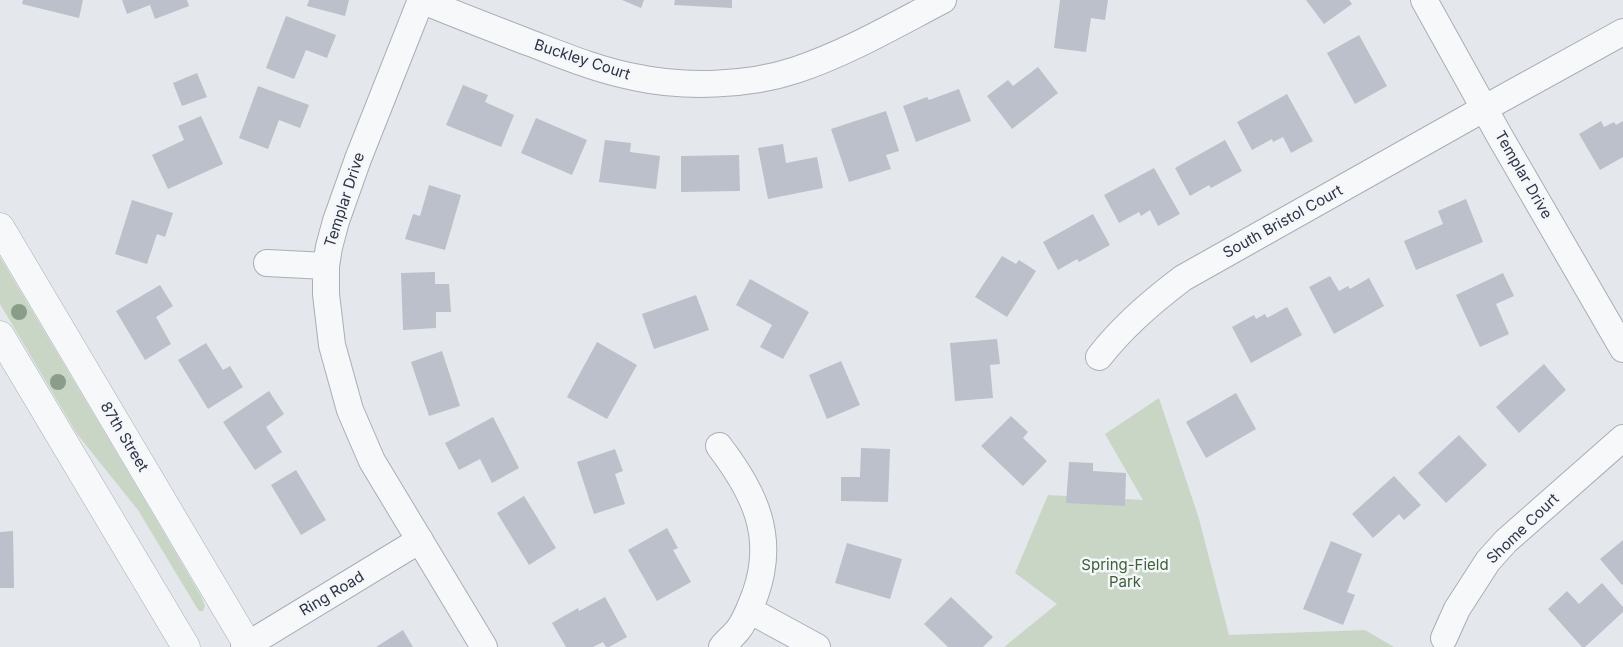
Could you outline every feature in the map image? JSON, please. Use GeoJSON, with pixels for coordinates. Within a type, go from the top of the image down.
{"type":"FeatureCollection","features":[{"type":"Feature","properties":{"kind":"street","name":"Buckley Court"},"geometry":{"type":"LineString","coordinates":[[421,0],[582,63],[635,78],[696,83],[746,81],[795,70],[832,57],[943,0]]}},
{"type":"Feature","properties":{"kind":"street","name":"Templar Drive"},"geometry":{"type":"LineString","coordinates":[[421,0],[336,221],[326,266],[326,294],[332,345],[350,410],[372,461],[484,647]]}},
{"type":"Feature","properties":{"kind":"street","name":"Templar Drive"},"geometry":{"type":"LineString","coordinates":[[1424,0],[1623,349]]}},
{"type":"Feature","properties":{"kind":"street","name":"South Bristol Court"},"geometry":{"type":"LineString","coordinates":[[1098,357],[1132,319],[1183,278],[1623,32]]}},
{"type":"Feature","properties":{"kind":"street","name":"87th Street"},"geometry":{"type":"LineString","coordinates":[[0,227],[247,646]]}},
{"type":"Feature","properties":{"kind":"street"},"geometry":{"type":"LineString","coordinates":[[267,263],[326,266]]}},
{"type":"Feature","properties":{"kind":"street"},"geometry":{"type":"LineString","coordinates":[[0,335],[186,647]]}},
{"type":"Feature","properties":{"kind":"street","name":"Shome Court"},"geometry":{"type":"LineString","coordinates":[[1444,638],[1456,609],[1470,585],[1488,561],[1506,541],[1623,438]]}},
{"type":"Feature","properties":{"kind":"street"},"geometry":{"type":"LineString","coordinates":[[719,446],[745,484],[758,516],[763,534],[764,557],[760,581],[749,610],[738,630],[722,647]]}},
{"type":"Feature","properties":{"kind":"street","name":"Ring Road"},"geometry":{"type":"LineString","coordinates":[[247,646],[420,540]]}},
{"type":"Feature","properties":{"kind":"street"},"geometry":{"type":"LineString","coordinates":[[749,610],[817,647]]}},
{"type":"Feature","properties":{"kind":"green space"},"geometry":{"type":"Polygon","coordinates":[[[0,257],[201,596],[205,606],[203,611],[199,611],[197,608],[138,510],[77,434],[0,304],[0,257]]]}},
{"type":"Feature","properties":{"kind":"green space","name":"Spring-Field Park"},"geometry":{"type":"Polygon","coordinates":[[[1159,398],[1199,519],[1229,635],[1365,630],[1394,647],[1004,647],[1057,604],[1015,573],[1048,495],[1143,500],[1105,434],[1159,398]]]}},
{"type":"Feature","properties":{"kind":"building"},"geometry":{"type":"Polygon","coordinates":[[[23,0],[83,0],[79,18],[22,4],[23,0]]]}},
{"type":"Feature","properties":{"kind":"building"},"geometry":{"type":"Polygon","coordinates":[[[122,0],[187,0],[189,6],[155,19],[150,5],[127,14],[122,0]]]}},
{"type":"Feature","properties":{"kind":"building"},"geometry":{"type":"Polygon","coordinates":[[[309,0],[349,0],[345,16],[307,6],[309,0]]]}},
{"type":"Feature","properties":{"kind":"building"},"geometry":{"type":"Polygon","coordinates":[[[622,0],[644,0],[641,8],[622,0]]]}},
{"type":"Feature","properties":{"kind":"building"},"geometry":{"type":"Polygon","coordinates":[[[675,0],[732,0],[732,8],[674,5],[675,0]]]}},
{"type":"Feature","properties":{"kind":"building"},"geometry":{"type":"Polygon","coordinates":[[[1060,0],[1108,0],[1105,20],[1091,18],[1086,52],[1054,48],[1060,0]]]}},
{"type":"Feature","properties":{"kind":"building"},"geometry":{"type":"Polygon","coordinates":[[[1306,0],[1349,0],[1352,4],[1324,24],[1306,0]]]}},
{"type":"Feature","properties":{"kind":"building"},"geometry":{"type":"Polygon","coordinates":[[[286,16],[336,35],[327,58],[306,50],[294,79],[266,68],[286,16]]]}},
{"type":"Feature","properties":{"kind":"building"},"geometry":{"type":"Polygon","coordinates":[[[1359,35],[1387,86],[1355,104],[1327,53],[1359,35]]]}},
{"type":"Feature","properties":{"kind":"building"},"geometry":{"type":"Polygon","coordinates":[[[1038,67],[1058,93],[1012,129],[987,96],[1008,80],[1013,86],[1038,67]]]}},
{"type":"Feature","properties":{"kind":"building"},"geometry":{"type":"Polygon","coordinates":[[[197,73],[207,97],[182,106],[173,83],[197,73]]]}},
{"type":"Feature","properties":{"kind":"building"},"geometry":{"type":"Polygon","coordinates":[[[463,85],[488,95],[485,102],[514,115],[501,147],[446,125],[463,85]]]}},
{"type":"Feature","properties":{"kind":"building"},"geometry":{"type":"Polygon","coordinates":[[[258,86],[309,105],[300,128],[279,120],[268,149],[239,138],[258,86]]]}},
{"type":"Feature","properties":{"kind":"building"},"geometry":{"type":"Polygon","coordinates":[[[959,89],[971,121],[916,142],[903,106],[927,97],[929,100],[959,89]]]}},
{"type":"Feature","properties":{"kind":"building"},"geometry":{"type":"Polygon","coordinates":[[[1287,94],[1313,141],[1291,153],[1283,137],[1273,142],[1272,139],[1252,150],[1237,122],[1287,94]]]}},
{"type":"Feature","properties":{"kind":"building"},"geometry":{"type":"Polygon","coordinates":[[[886,111],[899,151],[886,155],[891,169],[849,182],[831,129],[886,111]]]}},
{"type":"Feature","properties":{"kind":"building"},"geometry":{"type":"Polygon","coordinates":[[[201,116],[223,164],[168,189],[152,155],[184,140],[178,126],[201,116]]]}},
{"type":"Feature","properties":{"kind":"building"},"geometry":{"type":"Polygon","coordinates":[[[536,118],[587,140],[572,175],[521,153],[536,118]]]}},
{"type":"Feature","properties":{"kind":"building"},"geometry":{"type":"Polygon","coordinates":[[[1601,121],[1604,127],[1614,122],[1616,125],[1623,121],[1623,157],[1600,170],[1579,134],[1601,121]]]}},
{"type":"Feature","properties":{"kind":"building"},"geometry":{"type":"Polygon","coordinates":[[[605,140],[631,143],[630,152],[660,156],[656,189],[599,182],[605,140]]]}},
{"type":"Feature","properties":{"kind":"building"},"geometry":{"type":"Polygon","coordinates":[[[1225,140],[1242,171],[1211,188],[1209,185],[1190,196],[1175,168],[1225,140]]]}},
{"type":"Feature","properties":{"kind":"building"},"geometry":{"type":"Polygon","coordinates":[[[783,144],[786,163],[817,157],[823,188],[768,199],[758,148],[783,144]]]}},
{"type":"Feature","properties":{"kind":"building"},"geometry":{"type":"Polygon","coordinates":[[[739,155],[740,191],[681,192],[681,156],[739,155]]]}},
{"type":"Feature","properties":{"kind":"building"},"geometry":{"type":"Polygon","coordinates":[[[1154,168],[1180,214],[1158,226],[1150,210],[1141,216],[1139,212],[1119,223],[1104,195],[1154,168]]]}},
{"type":"Feature","properties":{"kind":"building"},"geometry":{"type":"Polygon","coordinates":[[[429,185],[461,195],[445,250],[405,239],[413,214],[420,216],[429,185]]]}},
{"type":"Feature","properties":{"kind":"building"},"geometry":{"type":"Polygon","coordinates":[[[1466,199],[1483,242],[1416,270],[1404,241],[1443,224],[1438,211],[1466,199]]]}},
{"type":"Feature","properties":{"kind":"building"},"geometry":{"type":"Polygon","coordinates":[[[132,200],[173,213],[165,237],[157,234],[147,264],[115,254],[132,200]]]}},
{"type":"Feature","properties":{"kind":"building"},"geometry":{"type":"Polygon","coordinates":[[[1093,214],[1110,245],[1079,262],[1077,259],[1058,270],[1043,242],[1093,214]]]}},
{"type":"Feature","properties":{"kind":"building"},"geometry":{"type":"Polygon","coordinates":[[[1002,256],[1016,264],[1019,260],[1036,271],[1007,317],[975,297],[1002,256]]]}},
{"type":"Feature","properties":{"kind":"building"},"geometry":{"type":"Polygon","coordinates":[[[435,272],[435,284],[449,284],[451,312],[436,312],[436,328],[403,330],[401,273],[435,272]]]}},
{"type":"Feature","properties":{"kind":"building"},"geometry":{"type":"Polygon","coordinates":[[[1503,273],[1514,296],[1496,304],[1509,334],[1480,347],[1456,295],[1503,273]]]}},
{"type":"Feature","properties":{"kind":"building"},"geometry":{"type":"Polygon","coordinates":[[[1330,276],[1339,291],[1348,286],[1350,289],[1369,278],[1384,306],[1334,334],[1309,287],[1330,276]]]}},
{"type":"Feature","properties":{"kind":"building"},"geometry":{"type":"Polygon","coordinates":[[[750,279],[809,312],[783,359],[760,347],[772,325],[736,305],[750,279]]]}},
{"type":"Feature","properties":{"kind":"building"},"geometry":{"type":"Polygon","coordinates":[[[160,285],[173,306],[156,317],[171,344],[145,360],[116,311],[160,285]]]}},
{"type":"Feature","properties":{"kind":"building"},"geometry":{"type":"Polygon","coordinates":[[[696,295],[709,330],[654,349],[642,314],[696,295]]]}},
{"type":"Feature","properties":{"kind":"building"},"geometry":{"type":"Polygon","coordinates":[[[1287,307],[1302,335],[1251,363],[1232,327],[1254,315],[1256,319],[1265,314],[1267,318],[1287,307]]]}},
{"type":"Feature","properties":{"kind":"building"},"geometry":{"type":"Polygon","coordinates":[[[997,339],[1000,364],[990,365],[993,398],[955,401],[950,343],[997,339]]]}},
{"type":"Feature","properties":{"kind":"building"},"geometry":{"type":"Polygon","coordinates":[[[597,342],[637,365],[607,419],[567,397],[597,342]]]}},
{"type":"Feature","properties":{"kind":"building"},"geometry":{"type":"Polygon","coordinates":[[[206,343],[223,370],[230,366],[243,387],[208,409],[178,360],[206,343]]]}},
{"type":"Feature","properties":{"kind":"building"},"geometry":{"type":"Polygon","coordinates":[[[442,351],[460,406],[429,416],[411,362],[442,351]]]}},
{"type":"Feature","properties":{"kind":"building"},"geometry":{"type":"Polygon","coordinates":[[[841,361],[860,405],[827,419],[809,375],[841,361]]]}},
{"type":"Feature","properties":{"kind":"building"},"geometry":{"type":"Polygon","coordinates":[[[1544,364],[1566,390],[1519,433],[1496,407],[1544,364]]]}},
{"type":"Feature","properties":{"kind":"building"},"geometry":{"type":"Polygon","coordinates":[[[269,391],[284,414],[266,427],[282,452],[255,470],[223,422],[269,391]]]}},
{"type":"Feature","properties":{"kind":"building"},"geometry":{"type":"Polygon","coordinates":[[[1236,393],[1256,429],[1206,458],[1186,422],[1236,393]]]}},
{"type":"Feature","properties":{"kind":"building"},"geometry":{"type":"Polygon","coordinates":[[[1011,416],[1028,432],[1023,438],[1047,461],[1023,486],[981,446],[1011,416]]]}},
{"type":"Feature","properties":{"kind":"building"},"geometry":{"type":"Polygon","coordinates":[[[493,417],[519,468],[492,483],[480,459],[459,470],[445,443],[493,417]]]}},
{"type":"Feature","properties":{"kind":"building"},"geometry":{"type":"Polygon","coordinates":[[[1459,435],[1487,465],[1446,503],[1418,473],[1459,435]]]}},
{"type":"Feature","properties":{"kind":"building"},"geometry":{"type":"Polygon","coordinates":[[[861,448],[890,449],[888,502],[841,501],[841,477],[860,477],[861,448]]]}},
{"type":"Feature","properties":{"kind":"building"},"geometry":{"type":"Polygon","coordinates":[[[615,449],[623,471],[615,474],[625,504],[594,514],[577,462],[615,449]]]}},
{"type":"Feature","properties":{"kind":"building"},"geometry":{"type":"Polygon","coordinates":[[[1069,462],[1093,463],[1093,471],[1126,473],[1125,506],[1066,503],[1069,462]]]}},
{"type":"Feature","properties":{"kind":"building"},"geometry":{"type":"Polygon","coordinates":[[[296,470],[326,520],[301,535],[271,485],[296,470]]]}},
{"type":"Feature","properties":{"kind":"building"},"geometry":{"type":"Polygon","coordinates":[[[1394,476],[1421,505],[1404,520],[1399,514],[1373,538],[1352,514],[1394,476]]]}},
{"type":"Feature","properties":{"kind":"building"},"geometry":{"type":"Polygon","coordinates":[[[524,496],[556,548],[529,565],[497,513],[524,496]]]}},
{"type":"Feature","properties":{"kind":"building"},"geometry":{"type":"Polygon","coordinates":[[[667,528],[678,548],[673,550],[691,582],[657,601],[628,550],[667,528]]]}},
{"type":"Feature","properties":{"kind":"building"},"geometry":{"type":"Polygon","coordinates":[[[13,531],[14,588],[0,588],[0,532],[13,531]]]}},
{"type":"Feature","properties":{"kind":"building"},"geometry":{"type":"Polygon","coordinates":[[[1623,540],[1623,584],[1622,585],[1600,559],[1623,540]]]}},
{"type":"Feature","properties":{"kind":"building"},"geometry":{"type":"Polygon","coordinates":[[[1331,541],[1362,554],[1347,592],[1355,595],[1343,625],[1303,609],[1331,541]]]}},
{"type":"Feature","properties":{"kind":"building"},"geometry":{"type":"Polygon","coordinates":[[[847,543],[902,559],[890,599],[835,583],[847,543]]]}},
{"type":"Feature","properties":{"kind":"building"},"geometry":{"type":"Polygon","coordinates":[[[1602,583],[1623,607],[1623,612],[1585,647],[1582,647],[1548,609],[1567,591],[1579,604],[1602,583]]]}},
{"type":"Feature","properties":{"kind":"building"},"geometry":{"type":"Polygon","coordinates":[[[605,597],[627,637],[609,647],[606,647],[603,642],[593,647],[566,647],[552,623],[578,608],[579,611],[605,597]]]}},
{"type":"Feature","properties":{"kind":"building"},"geometry":{"type":"Polygon","coordinates":[[[951,597],[993,637],[983,647],[948,647],[924,624],[951,597]]]}},
{"type":"Feature","properties":{"kind":"building"},"geometry":{"type":"Polygon","coordinates":[[[403,630],[413,647],[376,647],[403,630]]]}}]}
